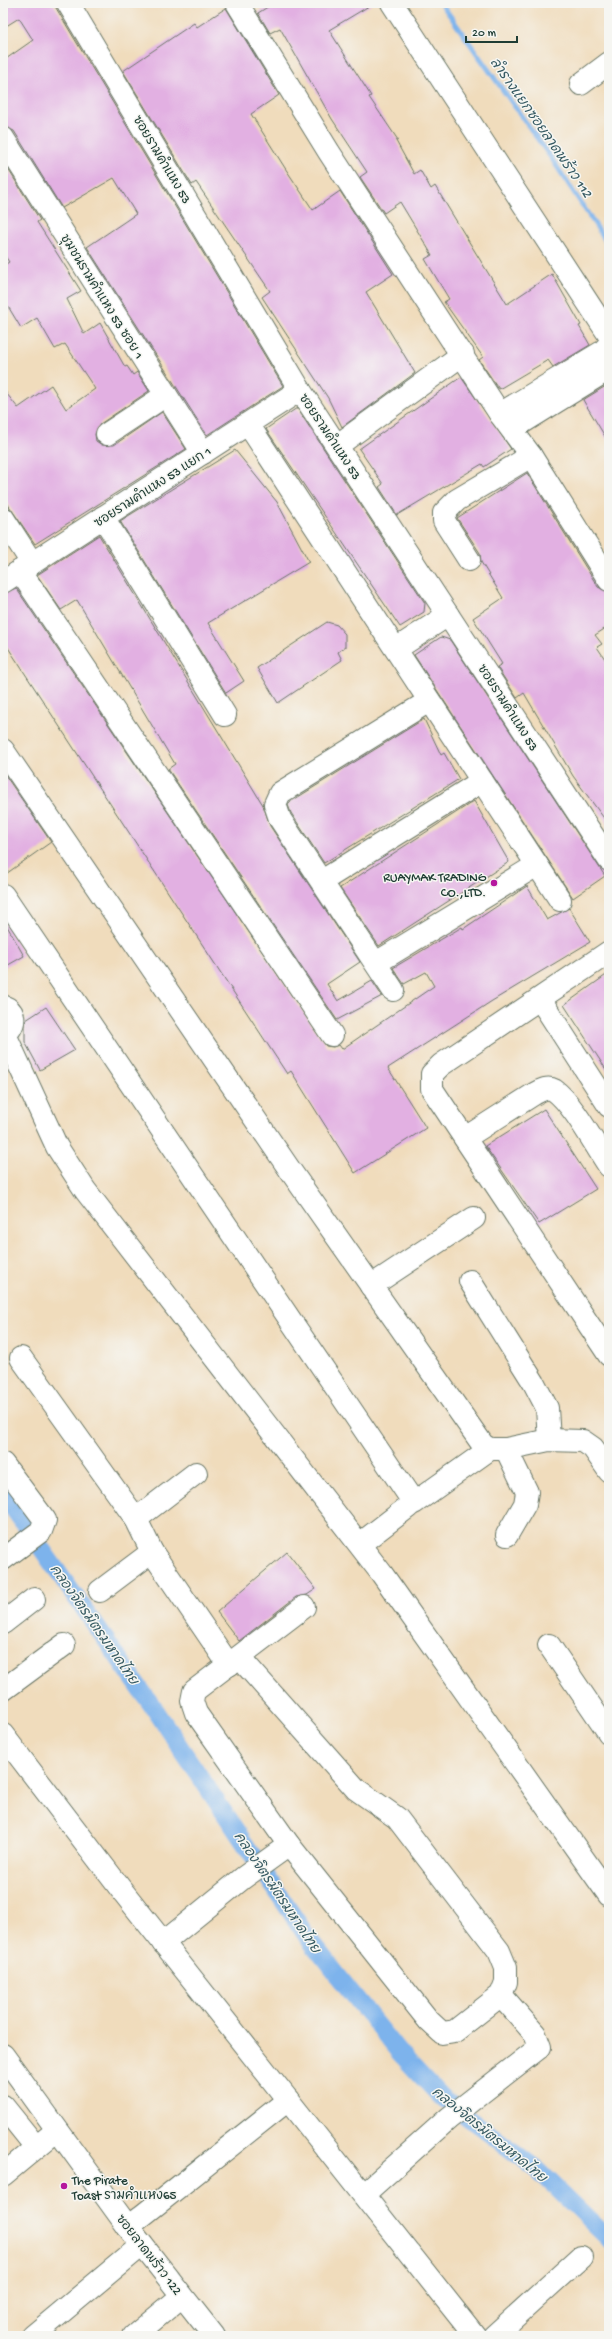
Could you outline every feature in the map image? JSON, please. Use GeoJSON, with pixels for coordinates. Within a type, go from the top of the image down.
{"type":"FeatureCollection","features":[{"type":"Feature","properties":{"kind":"street","name":"ซอยรามคำแหง 53"},"geometry":{"type":"LineString","coordinates":[[68,3],[300,390],[338,445],[448,615],[601,829],[608,855]]}},
{"type":"Feature","properties":{"kind":"street"},"geometry":{"type":"LineString","coordinates":[[237,3],[329,152],[463,354],[506,422],[531,456],[609,580]]}},
{"type":"Feature","properties":{"kind":"street"},"geometry":{"type":"LineString","coordinates":[[392,3],[609,335]]}},
{"type":"Feature","properties":{"kind":"street"},"geometry":{"type":"LineString","coordinates":[[581,84],[609,63]]}},
{"type":"Feature","properties":{"kind":"street","name":"ชุมชนรามคำแหง 53 ซอย 1"},"geometry":{"type":"LineString","coordinates":[[3,138],[203,453]]}},
{"type":"Feature","properties":{"kind":"street"},"geometry":{"type":"LineString","coordinates":[[506,422],[602,352],[609,345]]}},
{"type":"Feature","properties":{"kind":"street"},"geometry":{"type":"LineString","coordinates":[[338,445],[463,354]]}},
{"type":"Feature","properties":{"kind":"street"},"geometry":{"type":"LineString","coordinates":[[506,422],[609,369]]}},
{"type":"Feature","properties":{"kind":"street","name":"ซอยรามคำแหง 53 แยก 1"},"geometry":{"type":"LineString","coordinates":[[18,572],[300,390]]}},
{"type":"Feature","properties":{"kind":"street"},"geometry":{"type":"LineString","coordinates":[[107,434],[166,395]]}},
{"type":"Feature","properties":{"kind":"street"},"geometry":{"type":"LineString","coordinates":[[248,424],[560,900]]}},
{"type":"Feature","properties":{"kind":"street"},"geometry":{"type":"LineString","coordinates":[[469,560],[444,521],[444,513],[457,500],[531,456]]}},
{"type":"Feature","properties":{"kind":"street"},"geometry":{"type":"LineString","coordinates":[[103,517],[224,715]]}},
{"type":"Feature","properties":{"kind":"street"},"geometry":{"type":"LineString","coordinates":[[3,518],[18,572],[332,1034]]}},
{"type":"Feature","properties":{"kind":"street"},"geometry":{"type":"LineString","coordinates":[[396,649],[448,615]]}},
{"type":"Feature","properties":{"kind":"street"},"geometry":{"type":"LineString","coordinates":[[393,990],[280,819],[275,804],[280,793],[429,700]]}},
{"type":"Feature","properties":{"kind":"street"},"geometry":{"type":"LineString","coordinates":[[3,750],[371,1286],[483,1445],[498,1449],[527,1492],[526,1504],[507,1535]]}},
{"type":"Feature","properties":{"kind":"street"},"geometry":{"type":"LineString","coordinates":[[322,881],[482,781]]}},
{"type":"Feature","properties":{"kind":"street"},"geometry":{"type":"LineString","coordinates":[[376,963],[537,865]]}},
{"type":"Feature","properties":{"kind":"street"},"geometry":{"type":"LineString","coordinates":[[3,895],[414,1503],[498,1449],[550,1440],[583,1441],[593,1448],[609,1471]]}},
{"type":"Feature","properties":{"kind":"street"},"geometry":{"type":"LineString","coordinates":[[609,952],[441,1065],[432,1074],[432,1089],[609,1355]]}},
{"type":"Feature","properties":{"kind":"street"},"geometry":{"type":"LineString","coordinates":[[540,999],[609,1106]]}},
{"type":"Feature","properties":{"kind":"street"},"geometry":{"type":"LineString","coordinates":[[3,1006],[12,1012],[14,1018],[13,1024],[4,1032],[57,1147],[85,1190],[360,1544],[609,1895]]}},
{"type":"Feature","properties":{"kind":"street"},"geometry":{"type":"LineString","coordinates":[[465,1138],[545,1088],[553,1090],[567,1104],[609,1166]]}},
{"type":"Feature","properties":{"kind":"street"},"geometry":{"type":"LineString","coordinates":[[371,1286],[474,1218]]}},
{"type":"Feature","properties":{"kind":"street"},"geometry":{"type":"LineString","coordinates":[[470,1281],[534,1383],[547,1408],[550,1440]]}},
{"type":"Feature","properties":{"kind":"street"},"geometry":{"type":"LineString","coordinates":[[21,1358],[136,1519],[152,1552],[234,1662],[356,1789],[396,1818],[499,1951],[506,1968],[506,1982],[501,1995],[455,2031],[442,2033],[429,2021],[289,1845],[196,1713],[192,1700],[194,1691],[234,1662],[304,1607]]}},
{"type":"Feature","properties":{"kind":"street"},"geometry":{"type":"LineString","coordinates":[[3,1464],[44,1516],[45,1520],[40,1531],[3,1559]]}},
{"type":"Feature","properties":{"kind":"street"},"geometry":{"type":"LineString","coordinates":[[136,1519],[196,1473]]}},
{"type":"Feature","properties":{"kind":"street"},"geometry":{"type":"LineString","coordinates":[[360,1544],[408,1507]]}},
{"type":"Feature","properties":{"kind":"street"},"geometry":{"type":"LineString","coordinates":[[100,1591],[152,1552]]}},
{"type":"Feature","properties":{"kind":"street"},"geometry":{"type":"LineString","coordinates":[[3,1623],[34,1599]]}},
{"type":"Feature","properties":{"kind":"street"},"geometry":{"type":"LineString","coordinates":[[3,1690],[64,1645]]}},
{"type":"Feature","properties":{"kind":"street"},"geometry":{"type":"LineString","coordinates":[[549,1645],[609,1733]]}},
{"type":"Feature","properties":{"kind":"street"},"geometry":{"type":"LineString","coordinates":[[3,1735],[163,1943],[364,2194],[475,2336]]}},
{"type":"Feature","properties":{"kind":"street"},"geometry":{"type":"LineString","coordinates":[[163,1943],[243,1878],[289,1845]]}},
{"type":"Feature","properties":{"kind":"street"},"geometry":{"type":"LineString","coordinates":[[364,2194],[449,2118],[540,2047],[535,2034],[501,1995]]}},
{"type":"Feature","properties":{"kind":"street","name":"ซอยลาดพร้าว 122"},"geometry":{"type":"LineString","coordinates":[[3,2055],[56,2131],[128,2227],[214,2336]]}},
{"type":"Feature","properties":{"kind":"street"},"geometry":{"type":"LineString","coordinates":[[128,2227],[288,2100]]}},
{"type":"Feature","properties":{"kind":"street"},"geometry":{"type":"LineString","coordinates":[[3,2106],[36,2147]]}},
{"type":"Feature","properties":{"kind":"street"},"geometry":{"type":"LineString","coordinates":[[3,2175],[56,2131]]}},
{"type":"Feature","properties":{"kind":"street"},"geometry":{"type":"LineString","coordinates":[[33,2336],[142,2245]]}},
{"type":"Feature","properties":{"kind":"street"},"geometry":{"type":"LineString","coordinates":[[494,2336],[581,2256]]}},
{"type":"Feature","properties":{"kind":"street"},"geometry":{"type":"LineString","coordinates":[[134,2336],[182,2296]]}},
{"type":"Feature","properties":{"kind":"building"},"geometry":{"type":"Polygon","coordinates":[[[3,3],[53,3],[283,386],[207,435],[87,247],[136,214],[114,178],[62,208],[14,131],[3,126],[3,61],[33,40],[19,18],[3,28],[3,3]]]}},
{"type":"Feature","properties":{"kind":"building"},"geometry":{"type":"Polygon","coordinates":[[[274,3],[374,3],[329,30],[371,96],[369,97],[398,140],[396,141],[414,174],[420,170],[431,189],[435,186],[507,304],[552,274],[581,325],[579,326],[590,345],[553,367],[548,360],[499,389],[479,360],[483,357],[444,302],[449,299],[425,259],[432,255],[400,202],[384,213],[360,177],[367,172],[332,119],[280,28],[270,33],[258,13],[274,3]]]}},
{"type":"Feature","properties":{"kind":"building"},"geometry":{"type":"Polygon","coordinates":[[[226,8],[279,95],[251,114],[313,210],[340,191],[393,274],[366,292],[415,373],[342,427],[328,398],[262,297],[270,291],[196,182],[192,185],[123,71],[194,23],[197,27],[226,8]]]}},
{"type":"Feature","properties":{"kind":"building"},"geometry":{"type":"Polygon","coordinates":[[[3,161],[40,220],[37,222],[81,291],[67,299],[84,334],[100,323],[125,367],[127,366],[133,375],[137,372],[149,391],[100,424],[95,434],[96,441],[102,445],[114,445],[162,412],[186,449],[35,544],[3,497],[3,389],[18,408],[51,385],[66,409],[95,389],[65,344],[55,349],[37,318],[21,328],[3,298],[3,266],[9,262],[3,253],[3,161]]]}},
{"type":"Feature","properties":{"kind":"building"},"geometry":{"type":"Polygon","coordinates":[[[461,377],[511,449],[484,467],[482,464],[397,515],[379,487],[383,484],[359,449],[461,377]]]}},
{"type":"Feature","properties":{"kind":"building"},"geometry":{"type":"Polygon","coordinates":[[[609,384],[609,443],[583,400],[609,384]]]}},
{"type":"Feature","properties":{"kind":"building"},"geometry":{"type":"Polygon","coordinates":[[[297,408],[425,603],[424,612],[400,627],[266,429],[297,408]]]}},
{"type":"Feature","properties":{"kind":"building"},"geometry":{"type":"Polygon","coordinates":[[[235,450],[277,502],[309,562],[208,623],[244,681],[226,693],[120,521],[235,450]]]}},
{"type":"Feature","properties":{"kind":"building"},"geometry":{"type":"Polygon","coordinates":[[[527,473],[598,587],[609,592],[609,626],[595,635],[602,644],[597,647],[609,665],[609,825],[573,776],[524,693],[517,698],[497,667],[502,664],[473,618],[503,598],[481,562],[480,553],[457,518],[527,473]]]}},
{"type":"Feature","properties":{"kind":"building"},"geometry":{"type":"Polygon","coordinates":[[[99,535],[263,805],[270,826],[360,962],[327,984],[338,1001],[372,981],[382,996],[337,1020],[168,769],[175,764],[77,600],[61,610],[37,575],[99,535]]]}},
{"type":"Feature","properties":{"kind":"building"},"geometry":{"type":"Polygon","coordinates":[[[16,588],[326,1046],[333,1047],[339,1045],[342,1049],[434,986],[426,972],[404,984],[393,968],[462,927],[463,929],[527,886],[547,920],[569,908],[590,942],[492,1001],[388,1068],[426,1128],[355,1173],[291,1071],[287,1074],[3,640],[3,594],[16,588]]]}},
{"type":"Feature","properties":{"kind":"building"},"geometry":{"type":"Polygon","coordinates":[[[327,622],[337,625],[345,634],[345,647],[338,652],[342,660],[278,703],[257,668],[327,622]]]}},
{"type":"Feature","properties":{"kind":"building"},"geometry":{"type":"Polygon","coordinates":[[[441,637],[450,640],[605,876],[573,898],[414,655],[441,637]]]}},
{"type":"Feature","properties":{"kind":"building"},"geometry":{"type":"Polygon","coordinates":[[[424,719],[441,755],[444,753],[459,779],[324,863],[291,813],[288,805],[290,802],[424,719]]]}},
{"type":"Feature","properties":{"kind":"building"},"geometry":{"type":"Polygon","coordinates":[[[3,772],[51,842],[3,876],[3,772]]]}},
{"type":"Feature","properties":{"kind":"building"},"geometry":{"type":"Polygon","coordinates":[[[474,801],[509,862],[379,946],[340,888],[474,801]]]}},
{"type":"Feature","properties":{"kind":"building"},"geometry":{"type":"Polygon","coordinates":[[[3,919],[24,956],[3,968],[3,919]]]}},
{"type":"Feature","properties":{"kind":"building"},"geometry":{"type":"Polygon","coordinates":[[[609,973],[609,1074],[564,1005],[609,973]]]}},
{"type":"Feature","properties":{"kind":"building"},"geometry":{"type":"Polygon","coordinates":[[[46,1007],[75,1050],[40,1070],[25,1042],[25,1025],[26,1020],[46,1007]]]}},
{"type":"Feature","properties":{"kind":"building"},"geometry":{"type":"Polygon","coordinates":[[[544,1109],[596,1189],[539,1224],[485,1146],[544,1109]]]}},
{"type":"Feature","properties":{"kind":"building"},"geometry":{"type":"Polygon","coordinates":[[[287,1552],[316,1589],[307,1595],[296,1597],[239,1641],[217,1612],[287,1552]]]}},
{"type":"Feature","properties":{"kind":"waterway","name":"ลำรางแยกซอยลาดพร้าว 112"},"geometry":{"type":"LineString","coordinates":[[441,3],[552,159],[609,246]]}},
{"type":"Feature","properties":{"kind":"waterway","name":"คลองจิตรมิตรมหาดไทย"},"geometry":{"type":"LineString","coordinates":[[3,1494],[158,1714],[308,1938],[398,2051],[441,2097],[539,2171],[609,2239]]}},
{"type":"Feature","properties":{"kind":"place","name":"RUAYMAK TRADING CO.,LTD."},"geometry":{"type":"Point","coordinates":[494,883]}},
{"type":"Feature","properties":{"kind":"place","name":"The Pirate Toast รามคำแหง65"},"geometry":{"type":"Point","coordinates":[64,2186]}}]}
